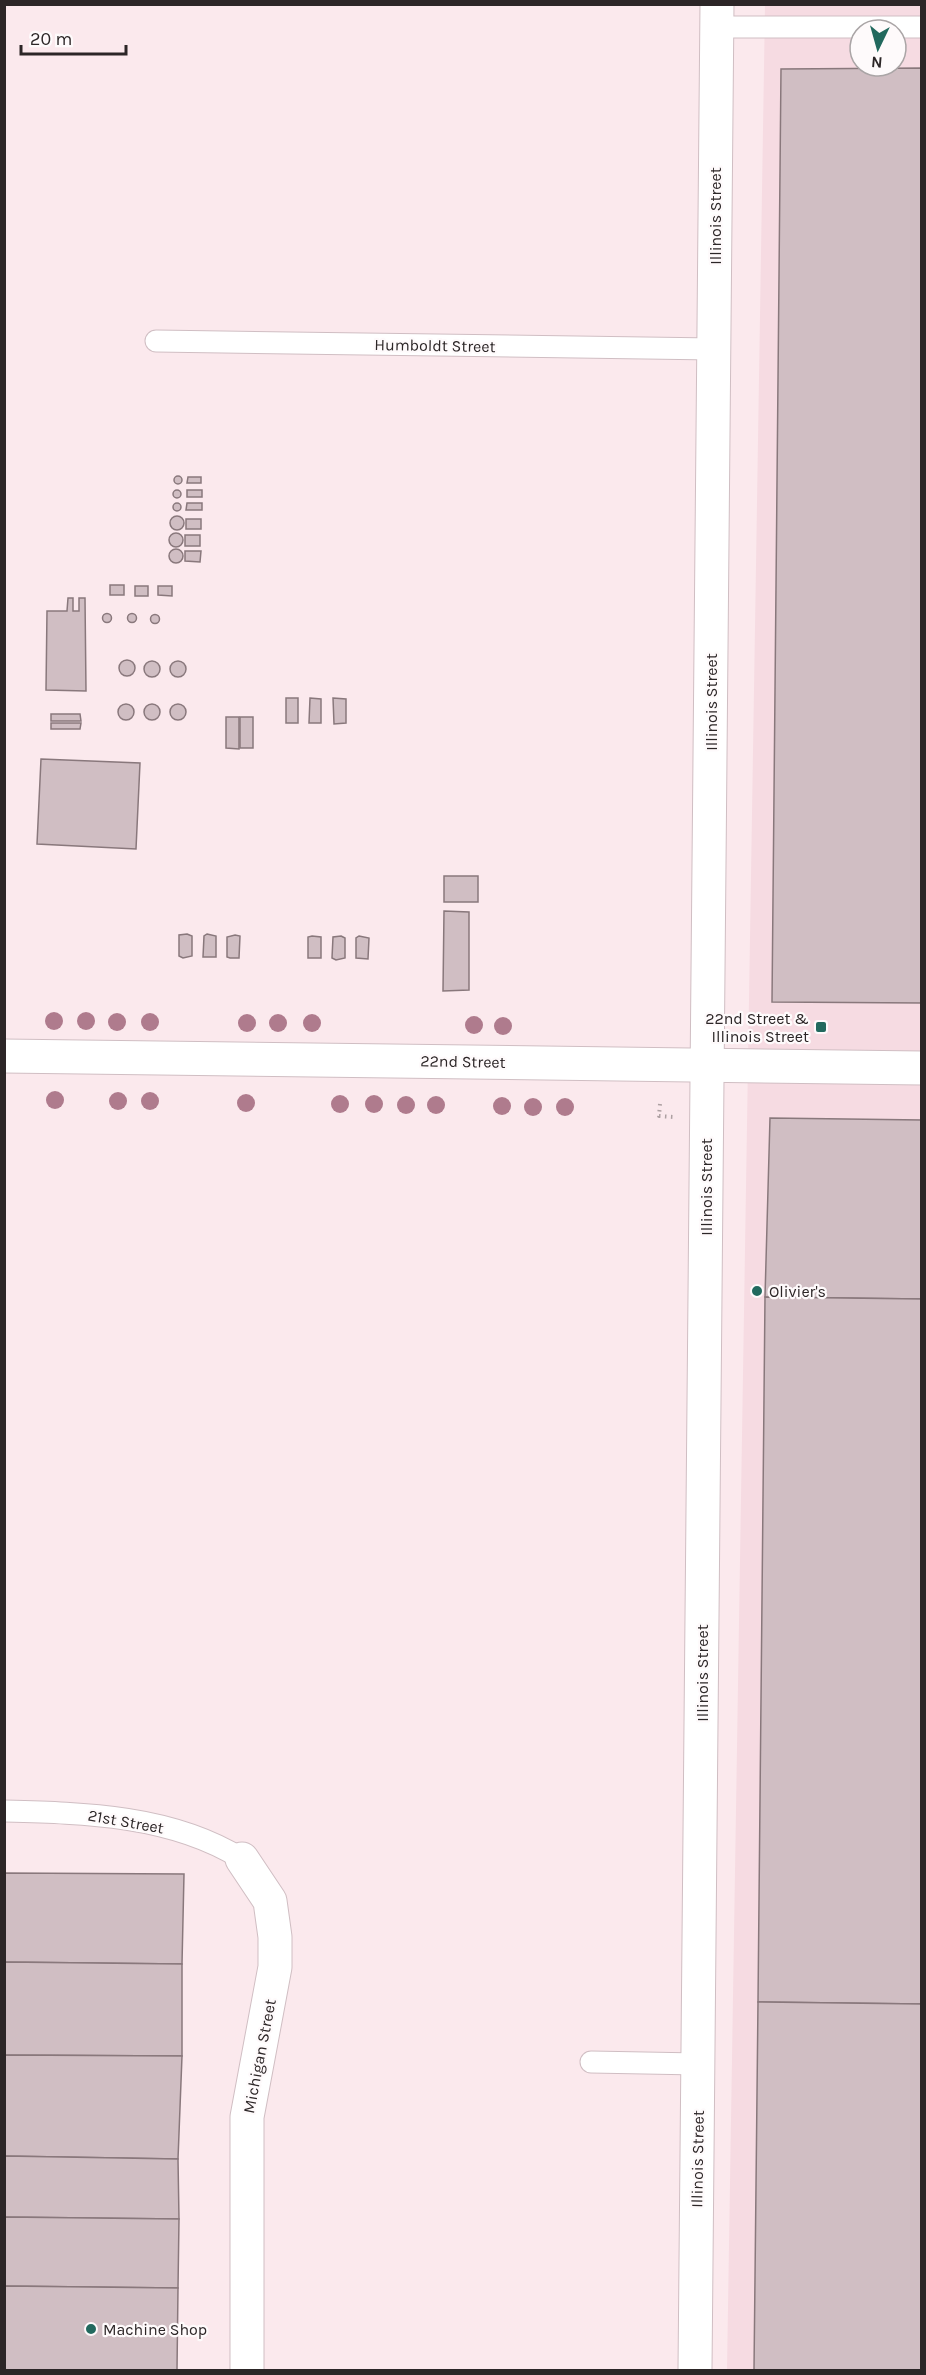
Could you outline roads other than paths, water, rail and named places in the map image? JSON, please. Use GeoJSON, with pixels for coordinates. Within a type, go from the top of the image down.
{"type":"FeatureCollection","features":[{"type":"Feature","properties":{"kind":"street","name":"Illinois Street"},"geometry":{"type":"LineString","coordinates":[[695,2370],[717,16]]}},
{"type":"Feature","properties":{"kind":"street","name":"22nd Street"},"geometry":{"type":"LineString","coordinates":[[4,1056],[921,1068]]}},
{"type":"Feature","properties":{"kind":"street","name":"Michigan Street"},"geometry":{"type":"LineString","coordinates":[[242,1858],[270,1901],[275,1947],[275,1967],[246,2117],[247,2370]]}},
{"type":"Feature","properties":{"kind":"lane"},"geometry":{"type":"LineString","coordinates":[[717,16],[921,27]]}},
{"type":"Feature","properties":{"kind":"lane","name":"Humboldt Street"},"geometry":{"type":"LineString","coordinates":[[156,341],[714,349]]}},
{"type":"Feature","properties":{"kind":"lane","name":"21st Street"},"geometry":{"type":"LineString","coordinates":[[4,1811],[81,1813],[160,1826],[221,1846],[242,1858]]}},
{"type":"Feature","properties":{"kind":"lane"},"geometry":{"type":"LineString","coordinates":[[591,2062],[698,2064]]}},
{"type":"Feature","properties":{"kind":"place","name":"22nd Street & Illinois Street"},"geometry":{"type":"Point","coordinates":[821,1027]}},
{"type":"Feature","properties":{"kind":"place","name":"Olivier's"},"geometry":{"type":"Point","coordinates":[757,1291]}},
{"type":"Feature","properties":{"kind":"place","name":"Machine Shop"},"geometry":{"type":"Point","coordinates":[91,2329]}}]}
